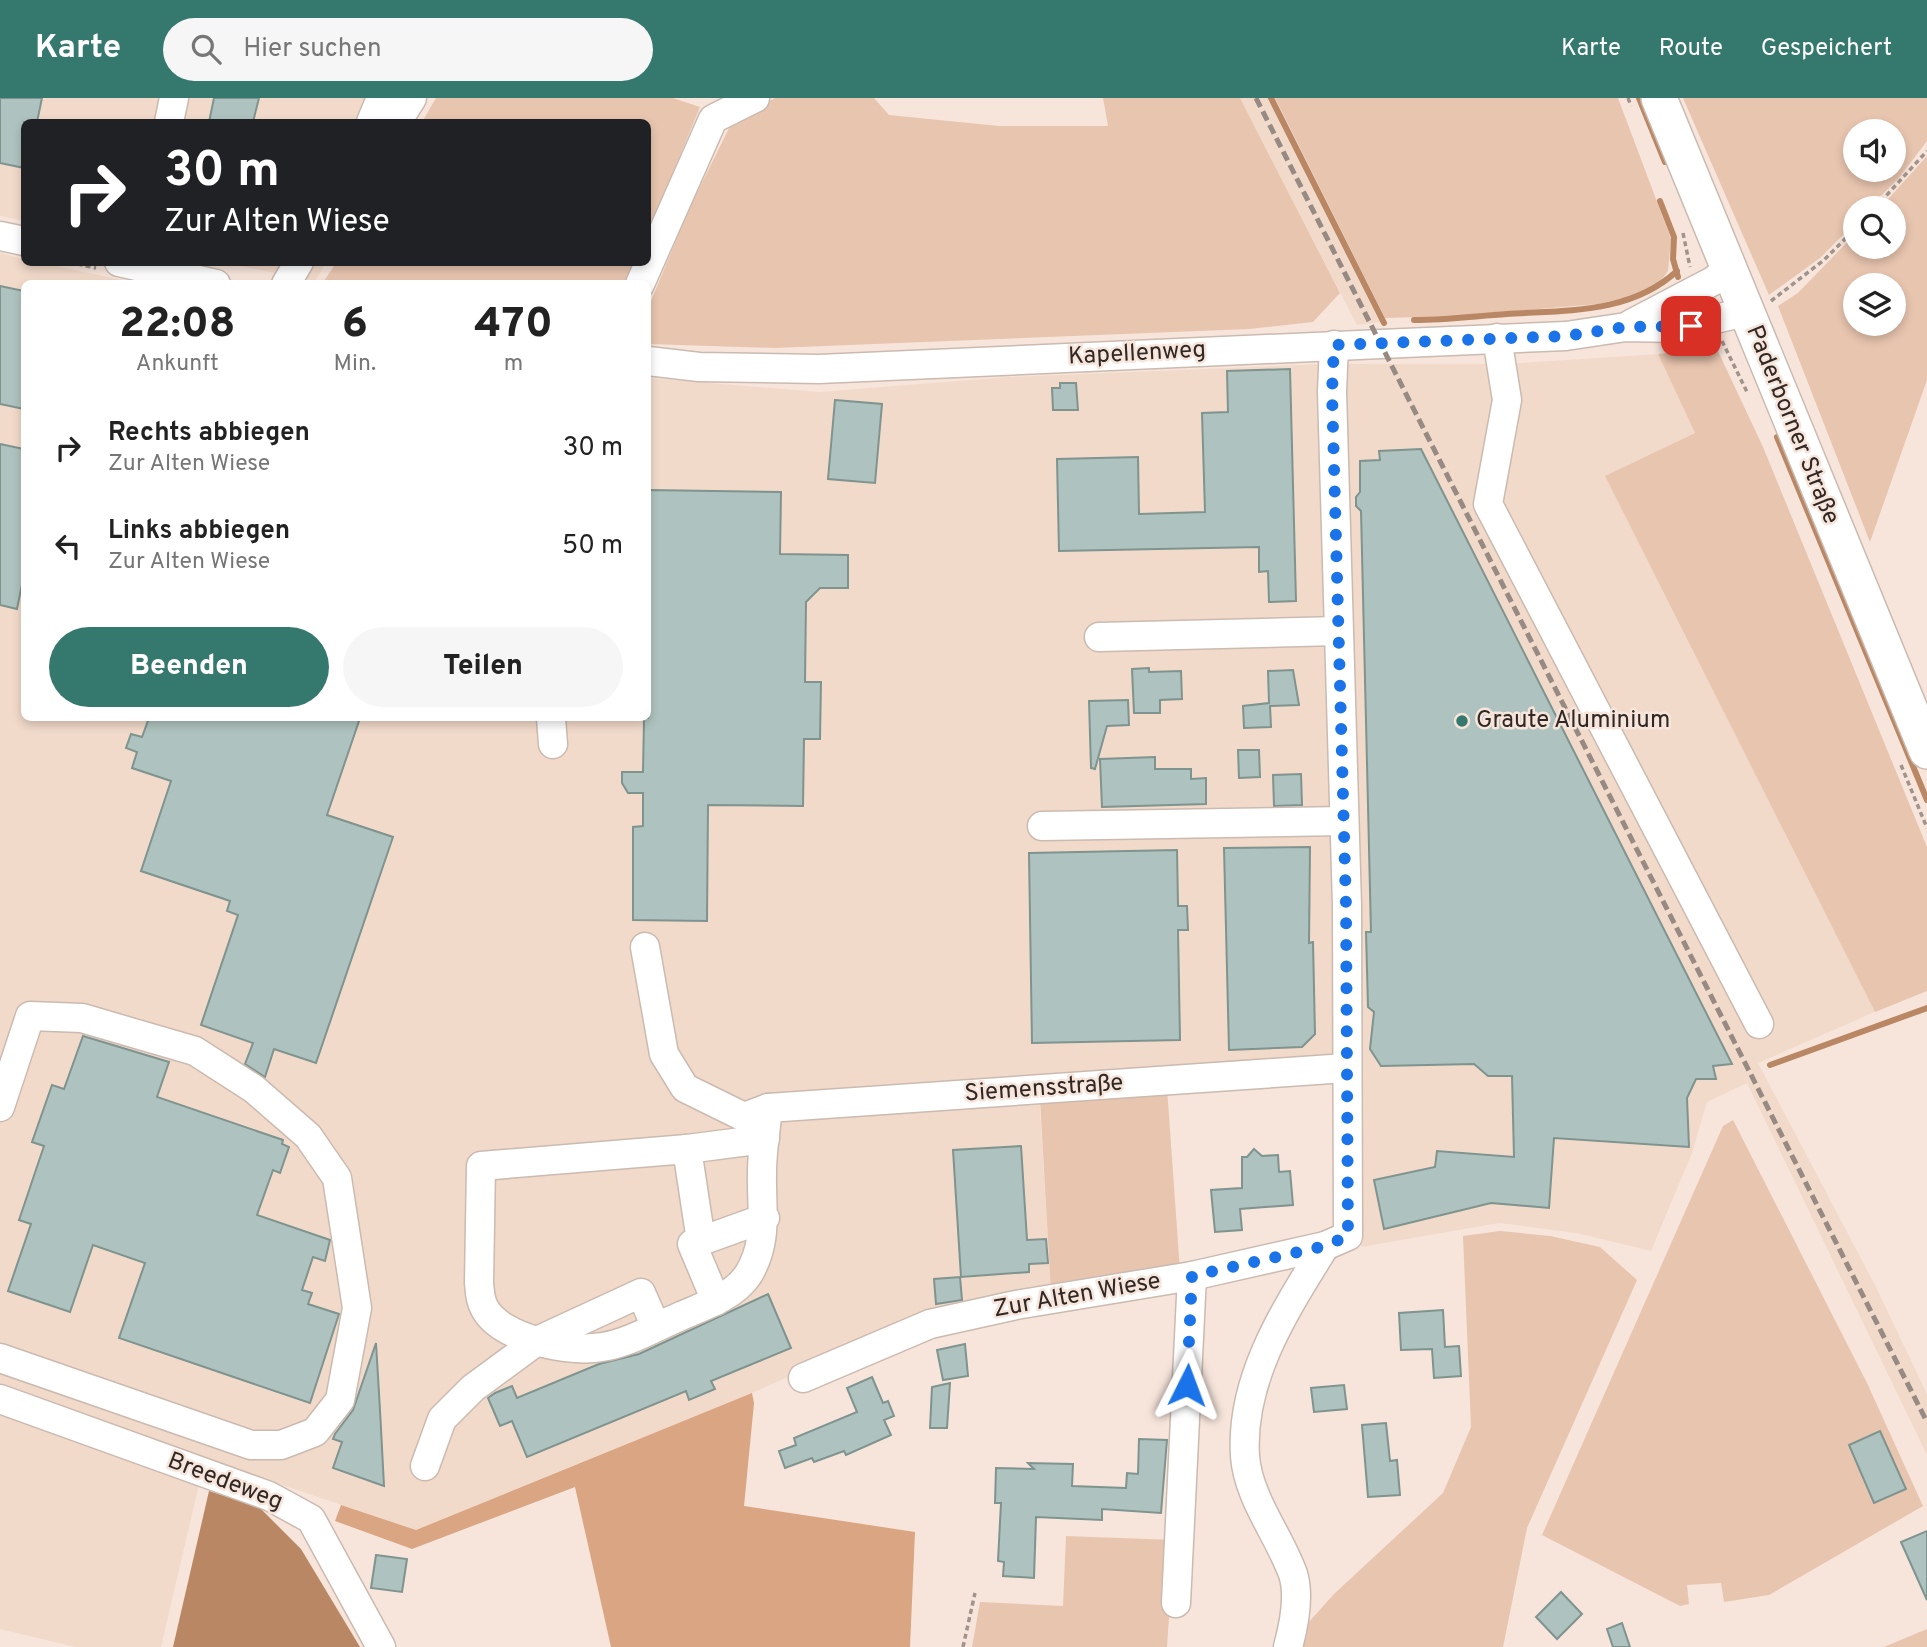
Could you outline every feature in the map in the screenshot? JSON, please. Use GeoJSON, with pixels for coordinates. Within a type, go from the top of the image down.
{"type":"FeatureCollection","features":[{"type":"Feature","properties":{"kind":"main road","name":"Paderborner Straße"},"geometry":{"type":"LineString","coordinates":[[1659,98],[1927,751]]}},
{"type":"Feature","properties":{"kind":"street"},"geometry":{"type":"LineString","coordinates":[[170,119],[174,98]]}},
{"type":"Feature","properties":{"kind":"street"},"geometry":{"type":"LineString","coordinates":[[373,119],[381,98]]}},
{"type":"Feature","properties":{"kind":"street"},"geometry":{"type":"LineString","coordinates":[[399,119],[412,98]]}},
{"type":"Feature","properties":{"kind":"street"},"geometry":{"type":"LineString","coordinates":[[651,259],[713,120],[755,98]]}},
{"type":"Feature","properties":{"kind":"street"},"geometry":{"type":"LineString","coordinates":[[0,236],[21,240]]}},
{"type":"Feature","properties":{"kind":"street"},"geometry":{"type":"LineString","coordinates":[[141,266],[199,280]]}},
{"type":"Feature","properties":{"kind":"street","name":"Kapellenweg"},"geometry":{"type":"LineString","coordinates":[[1626,327],[1713,281],[1729,268]]}},
{"type":"Feature","properties":{"kind":"street","name":"Kapellenweg"},"geometry":{"type":"LineString","coordinates":[[651,361],[699,367],[819,369],[1566,336],[1626,327],[1675,328],[1746,312]]}},
{"type":"Feature","properties":{"kind":"street"},"geometry":{"type":"LineString","coordinates":[[1497,338],[1507,401],[1488,504],[1759,1024]]}},
{"type":"Feature","properties":{"kind":"street","name":"Zur Alten Wiese"},"geometry":{"type":"LineString","coordinates":[[803,1378],[930,1324],[1016,1305],[1192,1276],[1325,1246],[1348,1236],[1344,821],[1332,392],[1334,345]]}},
{"type":"Feature","properties":{"kind":"street"},"geometry":{"type":"LineString","coordinates":[[1099,637],[1338,631]]}},
{"type":"Feature","properties":{"kind":"street"},"geometry":{"type":"LineString","coordinates":[[1042,826],[1344,821]]}},
{"type":"Feature","properties":{"kind":"street"},"geometry":{"type":"LineString","coordinates":[[645,947],[664,1054],[685,1088],[756,1112],[765,1139],[762,1172],[765,1218],[761,1245],[747,1276],[732,1292],[716,1301],[614,1344],[587,1349],[537,1341],[497,1323],[482,1302],[479,1283],[481,1166],[687,1149],[765,1139]]}},
{"type":"Feature","properties":{"kind":"street"},"geometry":{"type":"LineString","coordinates":[[0,1107],[12,1037],[30,1016],[82,1018],[195,1051],[254,1089],[308,1136],[337,1178],[357,1308],[340,1400],[315,1432],[281,1445],[251,1445],[0,1358]]}},
{"type":"Feature","properties":{"kind":"street","name":"Siemensstraße"},"geometry":{"type":"LineString","coordinates":[[756,1112],[1346,1068]]}},
{"type":"Feature","properties":{"kind":"street"},"geometry":{"type":"LineString","coordinates":[[687,1149],[701,1241]]}},
{"type":"Feature","properties":{"kind":"street"},"geometry":{"type":"LineString","coordinates":[[716,1301],[692,1244],[765,1218]]}},
{"type":"Feature","properties":{"kind":"street"},"geometry":{"type":"LineString","coordinates":[[1288,1647],[1294,1624],[1293,1575],[1255,1492],[1245,1457],[1247,1412],[1252,1384],[1273,1337],[1325,1246]]}},
{"type":"Feature","properties":{"kind":"street"},"geometry":{"type":"LineString","coordinates":[[1177,1603],[1192,1276]]}},
{"type":"Feature","properties":{"kind":"street"},"geometry":{"type":"LineString","coordinates":[[425,1466],[438,1427],[449,1409],[537,1341],[641,1293],[656,1327]]}},
{"type":"Feature","properties":{"kind":"street","name":"Breedeweg"},"geometry":{"type":"LineString","coordinates":[[0,1399],[269,1496],[311,1518],[381,1647]]}},
{"type":"Feature","properties":{"kind":"path"},"geometry":{"type":"LineString","coordinates":[[1886,196],[1927,150]]}},
{"type":"Feature","properties":{"kind":"path"},"geometry":{"type":"LineString","coordinates":[[1746,312],[1779,298],[1843,241]]}},
{"type":"Feature","properties":{"kind":"path"},"geometry":{"type":"LineString","coordinates":[[962,1647],[975,1593]]}},
{"type":"Feature","properties":{"kind":"shaded area"},"geometry":{"type":"Polygon","coordinates":[[[0,98],[425,98],[412,119],[21,119],[21,220],[0,216],[0,98]]]}},
{"type":"Feature","properties":{"kind":"shaded area"},"geometry":{"type":"Polygon","coordinates":[[[436,98],[673,98],[700,107],[651,226],[651,119],[424,119],[436,98]]]}},
{"type":"Feature","properties":{"kind":"shaded area"},"geometry":{"type":"Polygon","coordinates":[[[775,98],[874,98],[889,115],[999,126],[1108,126],[1103,98],[1240,98],[1340,293],[1313,322],[1249,329],[775,348],[651,344],[651,301],[691,205],[733,120],[775,98]]]}},
{"type":"Feature","properties":{"kind":"shaded area"},"geometry":{"type":"Polygon","coordinates":[[[1240,98],[1268,98],[1380,322],[1357,325],[1240,98]]]}},
{"type":"Feature","properties":{"kind":"shaded area"},"geometry":{"type":"Polygon","coordinates":[[[1275,98],[1618,98],[1671,239],[1668,271],[1659,283],[1629,297],[1598,304],[1454,316],[1385,318],[1275,98]]]}},
{"type":"Feature","properties":{"kind":"shaded area"},"geometry":{"type":"Polygon","coordinates":[[[1683,98],[1927,98],[1927,141],[1906,169],[1906,119],[1843,119],[1843,182],[1895,182],[1881,196],[1843,196],[1843,235],[1820,258],[1769,295],[1683,98]]]}},
{"type":"Feature","properties":{"kind":"shaded area"},"geometry":{"type":"Polygon","coordinates":[[[1927,156],[1927,380],[1870,542],[1778,306],[1798,293],[1843,246],[1843,259],[1906,259],[1906,196],[1891,196],[1927,156]]]}},
{"type":"Feature","properties":{"kind":"shaded area"},"geometry":{"type":"Polygon","coordinates":[[[0,253],[21,258],[21,266],[56,266],[122,280],[21,280],[21,721],[651,721],[651,378],[819,392],[1007,377],[1324,364],[1507,364],[1658,354],[1695,433],[1606,476],[1875,1012],[1758,1063],[1875,1285],[1927,1394],[1927,1455],[1747,1083],[1707,1102],[1692,1153],[1651,1251],[1576,1233],[1499,1223],[1361,1247],[1355,1056],[1038,1077],[1051,1293],[928,1315],[752,1393],[416,1530],[205,1459],[161,1647],[75,1647],[0,1629],[0,253]]]}},
{"type":"Feature","properties":{"kind":"shaded area"},"geometry":{"type":"Polygon","coordinates":[[[240,266],[324,266],[316,280],[240,266]]]}},
{"type":"Feature","properties":{"kind":"shaded area"},"geometry":{"type":"Polygon","coordinates":[[[334,266],[634,266],[627,280],[325,280],[334,266]]]}},
{"type":"Feature","properties":{"kind":"shaded area"},"geometry":{"type":"Polygon","coordinates":[[[1716,347],[1763,447],[1927,847],[1927,991],[1875,1012],[1605,476],[1695,433],[1658,354],[1716,347]]]}},
{"type":"Feature","properties":{"kind":"shaded area"},"geometry":{"type":"Polygon","coordinates":[[[1167,1088],[1180,1271],[1051,1293],[1040,1099],[1167,1088]]]}},
{"type":"Feature","properties":{"kind":"shaded area"},"geometry":{"type":"Polygon","coordinates":[[[1733,1120],[1867,1383],[1923,1506],[1769,1595],[1724,1602],[1721,1583],[1687,1585],[1689,1604],[1680,1606],[1542,1535],[1723,1126],[1733,1120]]]}},
{"type":"Feature","properties":{"kind":"shaded area"},"geometry":{"type":"Polygon","coordinates":[[[1500,1231],[1550,1236],[1600,1247],[1637,1280],[1527,1528],[1503,1647],[1295,1647],[1299,1633],[1334,1594],[1443,1493],[1471,1427],[1463,1236],[1500,1231]]]}},
{"type":"Feature","properties":{"kind":"shaded area"},"geometry":{"type":"Polygon","coordinates":[[[752,1393],[754,1403],[744,1506],[915,1532],[910,1647],[611,1647],[575,1487],[412,1549],[335,1521],[341,1505],[416,1530],[752,1393]]]}},
{"type":"Feature","properties":{"kind":"shaded area"},"geometry":{"type":"Polygon","coordinates":[[[209,1491],[259,1507],[301,1549],[360,1647],[173,1647],[209,1491]]]}},
{"type":"Feature","properties":{"kind":"shaded area"},"geometry":{"type":"Polygon","coordinates":[[[1066,1536],[1174,1540],[1167,1647],[972,1647],[980,1602],[1063,1606],[1066,1536]]]}},
{"type":"Feature","properties":{"kind":"shaded area"},"geometry":{"type":"Polygon","coordinates":[[[1927,1629],[1927,1647],[1884,1647],[1927,1629]]]}},
{"type":"Feature","properties":{"kind":"building"},"geometry":{"type":"Polygon","coordinates":[[[0,98],[42,98],[38,119],[21,119],[21,167],[0,163],[0,98]]]}},
{"type":"Feature","properties":{"kind":"building"},"geometry":{"type":"Polygon","coordinates":[[[214,98],[259,98],[254,119],[210,119],[214,98]]]}},
{"type":"Feature","properties":{"kind":"building"},"geometry":{"type":"Polygon","coordinates":[[[0,286],[21,290],[21,408],[0,404],[0,286]]]}},
{"type":"Feature","properties":{"kind":"building"},"geometry":{"type":"Polygon","coordinates":[[[1290,369],[1296,601],[1269,602],[1268,571],[1259,572],[1259,547],[1059,551],[1057,459],[1138,457],[1139,514],[1205,512],[1202,413],[1228,412],[1227,371],[1290,369]]]}},
{"type":"Feature","properties":{"kind":"building"},"geometry":{"type":"Polygon","coordinates":[[[1060,383],[1076,383],[1078,410],[1053,410],[1052,388],[1060,388],[1060,383]]]}},
{"type":"Feature","properties":{"kind":"building"},"geometry":{"type":"Polygon","coordinates":[[[835,400],[882,404],[875,483],[828,479],[835,400]]]}},
{"type":"Feature","properties":{"kind":"building"},"geometry":{"type":"Polygon","coordinates":[[[0,444],[21,448],[21,590],[17,609],[0,605],[0,444]]]}},
{"type":"Feature","properties":{"kind":"building","name":"Graute Aluminium"},"geometry":{"type":"Polygon","coordinates":[[[1421,449],[1732,1064],[1713,1066],[1716,1079],[1696,1079],[1687,1098],[1689,1147],[1554,1138],[1549,1208],[1491,1203],[1384,1229],[1374,1180],[1435,1167],[1437,1151],[1514,1157],[1512,1076],[1488,1076],[1474,1064],[1381,1066],[1370,1049],[1374,1012],[1368,1007],[1366,932],[1371,932],[1361,511],[1356,506],[1356,497],[1360,492],[1360,461],[1380,460],[1379,451],[1421,449]]]}},
{"type":"Feature","properties":{"kind":"building"},"geometry":{"type":"Polygon","coordinates":[[[651,490],[781,492],[780,554],[848,555],[848,588],[820,588],[806,602],[805,682],[821,682],[820,739],[804,739],[803,806],[708,805],[707,921],[633,920],[633,827],[643,826],[643,793],[628,793],[622,783],[622,772],[643,772],[644,721],[651,721],[651,490]]]}},
{"type":"Feature","properties":{"kind":"building"},"geometry":{"type":"Polygon","coordinates":[[[1149,668],[1149,672],[1181,671],[1182,699],[1160,700],[1160,713],[1134,713],[1132,669],[1149,668]]]}},
{"type":"Feature","properties":{"kind":"building"},"geometry":{"type":"Polygon","coordinates":[[[1293,670],[1299,705],[1270,706],[1271,727],[1244,728],[1243,706],[1269,703],[1268,671],[1293,670]]]}},
{"type":"Feature","properties":{"kind":"building"},"geometry":{"type":"Polygon","coordinates":[[[1128,700],[1129,725],[1107,726],[1095,769],[1091,768],[1089,701],[1128,700]]]}},
{"type":"Feature","properties":{"kind":"building"},"geometry":{"type":"Polygon","coordinates":[[[148,721],[359,721],[327,815],[393,837],[316,1063],[274,1049],[265,1077],[245,1064],[253,1043],[201,1025],[238,915],[227,911],[230,901],[141,871],[171,781],[132,768],[137,752],[126,748],[131,734],[142,737],[148,721]]]}},
{"type":"Feature","properties":{"kind":"building"},"geometry":{"type":"Polygon","coordinates":[[[1238,750],[1259,750],[1260,777],[1239,778],[1238,750]]]}},
{"type":"Feature","properties":{"kind":"building"},"geometry":{"type":"Polygon","coordinates":[[[1155,757],[1155,769],[1191,769],[1191,779],[1206,778],[1206,804],[1102,807],[1100,759],[1155,757]]]}},
{"type":"Feature","properties":{"kind":"building"},"geometry":{"type":"Polygon","coordinates":[[[1301,774],[1302,805],[1274,806],[1273,775],[1301,774]]]}},
{"type":"Feature","properties":{"kind":"building"},"geometry":{"type":"Polygon","coordinates":[[[1310,847],[1309,943],[1313,942],[1315,1034],[1302,1047],[1229,1050],[1224,848],[1310,847]]]}},
{"type":"Feature","properties":{"kind":"building"},"geometry":{"type":"Polygon","coordinates":[[[1177,850],[1178,906],[1187,906],[1188,930],[1178,930],[1180,1040],[1032,1043],[1029,853],[1177,850]]]}},
{"type":"Feature","properties":{"kind":"building"},"geometry":{"type":"Polygon","coordinates":[[[83,1036],[169,1062],[157,1097],[283,1140],[282,1144],[289,1147],[280,1173],[273,1170],[257,1215],[330,1240],[325,1261],[313,1257],[302,1290],[312,1293],[308,1304],[339,1314],[310,1403],[119,1338],[145,1263],[93,1245],[70,1312],[8,1291],[31,1224],[19,1220],[44,1146],[32,1142],[52,1085],[64,1089],[83,1036]]]}},
{"type":"Feature","properties":{"kind":"building"},"geometry":{"type":"Polygon","coordinates":[[[1021,1146],[1027,1240],[1046,1239],[1048,1263],[1029,1264],[1029,1272],[961,1277],[953,1150],[1021,1146]]]}},
{"type":"Feature","properties":{"kind":"building"},"geometry":{"type":"Polygon","coordinates":[[[1254,1149],[1262,1156],[1278,1155],[1279,1172],[1290,1171],[1293,1205],[1240,1209],[1242,1230],[1215,1232],[1211,1190],[1242,1188],[1242,1157],[1247,1157],[1254,1149]]]}},
{"type":"Feature","properties":{"kind":"building"},"geometry":{"type":"Polygon","coordinates":[[[960,1277],[962,1300],[936,1304],[934,1279],[960,1277]]]}},
{"type":"Feature","properties":{"kind":"building"},"geometry":{"type":"Polygon","coordinates":[[[768,1294],[791,1348],[711,1381],[715,1389],[689,1400],[686,1391],[527,1457],[512,1421],[500,1426],[488,1398],[495,1393],[512,1386],[517,1398],[599,1364],[639,1354],[768,1294]]]}},
{"type":"Feature","properties":{"kind":"building"},"geometry":{"type":"Polygon","coordinates":[[[1443,1310],[1445,1347],[1459,1346],[1461,1376],[1434,1378],[1432,1349],[1401,1350],[1399,1313],[1443,1310]]]}},
{"type":"Feature","properties":{"kind":"building"},"geometry":{"type":"Polygon","coordinates":[[[376,1343],[384,1486],[333,1468],[342,1442],[333,1439],[353,1410],[376,1343]]]}},
{"type":"Feature","properties":{"kind":"building"},"geometry":{"type":"Polygon","coordinates":[[[965,1344],[968,1376],[943,1380],[937,1350],[965,1344]]]}},
{"type":"Feature","properties":{"kind":"building"},"geometry":{"type":"Polygon","coordinates":[[[872,1377],[883,1403],[888,1401],[894,1416],[884,1420],[891,1435],[846,1455],[844,1451],[814,1462],[812,1458],[785,1468],[779,1451],[796,1445],[794,1438],[857,1412],[847,1388],[872,1377]]]}},
{"type":"Feature","properties":{"kind":"building"},"geometry":{"type":"Polygon","coordinates":[[[950,1383],[947,1428],[930,1428],[932,1387],[950,1383]]]}},
{"type":"Feature","properties":{"kind":"building"},"geometry":{"type":"Polygon","coordinates":[[[1344,1385],[1347,1409],[1314,1412],[1311,1388],[1344,1385]]]}},
{"type":"Feature","properties":{"kind":"building"},"geometry":{"type":"Polygon","coordinates":[[[1386,1423],[1390,1461],[1397,1460],[1400,1495],[1368,1497],[1362,1425],[1386,1423]]]}},
{"type":"Feature","properties":{"kind":"building"},"geometry":{"type":"Polygon","coordinates":[[[1880,1431],[1906,1489],[1874,1503],[1849,1445],[1880,1431]]]}},
{"type":"Feature","properties":{"kind":"building"},"geometry":{"type":"Polygon","coordinates":[[[1139,1439],[1167,1440],[1161,1513],[1102,1509],[1102,1520],[1036,1517],[1034,1578],[1003,1576],[1004,1562],[998,1561],[1001,1503],[995,1503],[996,1468],[1034,1469],[1028,1463],[1073,1464],[1072,1486],[1126,1488],[1127,1473],[1138,1474],[1139,1439]]]}},
{"type":"Feature","properties":{"kind":"building"},"geometry":{"type":"Polygon","coordinates":[[[1927,1531],[1927,1600],[1901,1542],[1927,1531]]]}},
{"type":"Feature","properties":{"kind":"building"},"geometry":{"type":"Polygon","coordinates":[[[376,1555],[407,1559],[402,1592],[371,1588],[376,1555]]]}},
{"type":"Feature","properties":{"kind":"building"},"geometry":{"type":"Polygon","coordinates":[[[1561,1592],[1582,1614],[1557,1639],[1536,1617],[1561,1592]]]}},
{"type":"Feature","properties":{"kind":"building"},"geometry":{"type":"Polygon","coordinates":[[[1622,1623],[1630,1647],[1613,1647],[1607,1629],[1622,1623]]]}},
{"type":"Feature","properties":{"kind":"waterway"},"geometry":{"type":"LineString","coordinates":[[1271,98],[1384,323]]}},
{"type":"Feature","properties":{"kind":"waterway"},"geometry":{"type":"LineString","coordinates":[[1639,98],[1665,162]]}},
{"type":"Feature","properties":{"kind":"waterway"},"geometry":{"type":"LineString","coordinates":[[1660,201],[1674,237],[1673,259],[1678,277]]}},
{"type":"Feature","properties":{"kind":"waterway"},"geometry":{"type":"LineString","coordinates":[[1414,320],[1597,307],[1639,295],[1659,285],[1677,271]]}},
{"type":"Feature","properties":{"kind":"waterway"},"geometry":{"type":"LineString","coordinates":[[1777,437],[1927,800]]}},
{"type":"Feature","properties":{"kind":"waterway"},"geometry":{"type":"LineString","coordinates":[[1770,1065],[1927,1008]]}},
{"type":"Feature","properties":{"kind":"railway"},"geometry":{"type":"LineString","coordinates":[[1256,98],[1927,1422]]}},
{"type":"Feature","properties":{"kind":"place","name":"Graute Aluminium"},"geometry":{"type":"Point","coordinates":[1462,721]}},
{"type":"Feature","properties":{"kind":"route"},"geometry":{"type":"LineString","coordinates":[[1187,1385],[1192,1276],[1325,1246],[1348,1236],[1346,906],[1332,392],[1334,345],[1566,336],[1626,327],[1691,326]]}}]}
